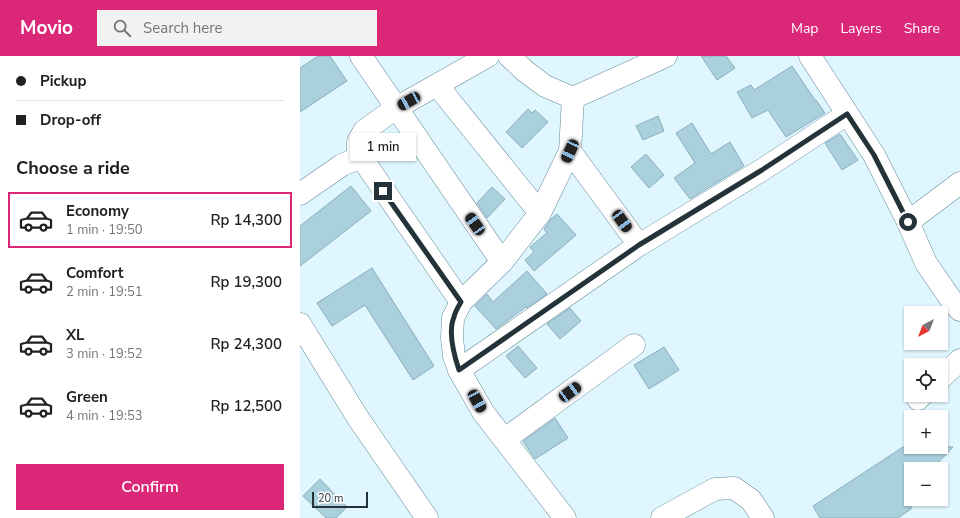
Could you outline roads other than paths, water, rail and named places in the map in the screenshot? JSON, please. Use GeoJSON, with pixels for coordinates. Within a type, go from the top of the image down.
{"type":"FeatureCollection","features":[{"type":"Feature","properties":{"kind":"street"},"geometry":{"type":"LineString","coordinates":[[361,56],[502,262]]}},
{"type":"Feature","properties":{"kind":"street"},"geometry":{"type":"LineString","coordinates":[[461,302],[361,157],[358,150],[358,142],[364,131],[396,108],[488,56]]}},
{"type":"Feature","properties":{"kind":"street"},"geometry":{"type":"LineString","coordinates":[[509,56],[525,71],[545,86],[573,98],[666,56]]}},
{"type":"Feature","properties":{"kind":"street"},"geometry":{"type":"LineString","coordinates":[[810,56],[874,155],[908,222],[926,263],[952,301],[960,310]]}},
{"type":"Feature","properties":{"kind":"street"},"geometry":{"type":"LineString","coordinates":[[436,85],[540,213]]}},
{"type":"Feature","properties":{"kind":"street"},"geometry":{"type":"LineString","coordinates":[[565,518],[483,412],[459,370],[454,356],[452,338],[453,318],[461,302],[502,262],[540,213],[570,151],[573,98]]}},
{"type":"Feature","properties":{"kind":"street"},"geometry":{"type":"LineString","coordinates":[[459,370],[639,245],[762,170],[847,114]]}},
{"type":"Feature","properties":{"kind":"street"},"geometry":{"type":"LineString","coordinates":[[570,151],[639,245]]}},
{"type":"Feature","properties":{"kind":"street"},"geometry":{"type":"LineString","coordinates":[[300,194],[342,165],[361,157]]}},
{"type":"Feature","properties":{"kind":"street"},"geometry":{"type":"LineString","coordinates":[[908,222],[960,183]]}},
{"type":"Feature","properties":{"kind":"street"},"geometry":{"type":"LineString","coordinates":[[300,324],[358,418],[427,518]]}},
{"type":"Feature","properties":{"kind":"street"},"geometry":{"type":"LineString","coordinates":[[505,439],[634,345]]}},
{"type":"Feature","properties":{"kind":"street"},"geometry":{"type":"LineString","coordinates":[[948,371],[960,360]]}},
{"type":"Feature","properties":{"kind":"street"},"geometry":{"type":"LineString","coordinates":[[662,518],[715,489],[734,488],[751,500],[763,518]]}}]}
